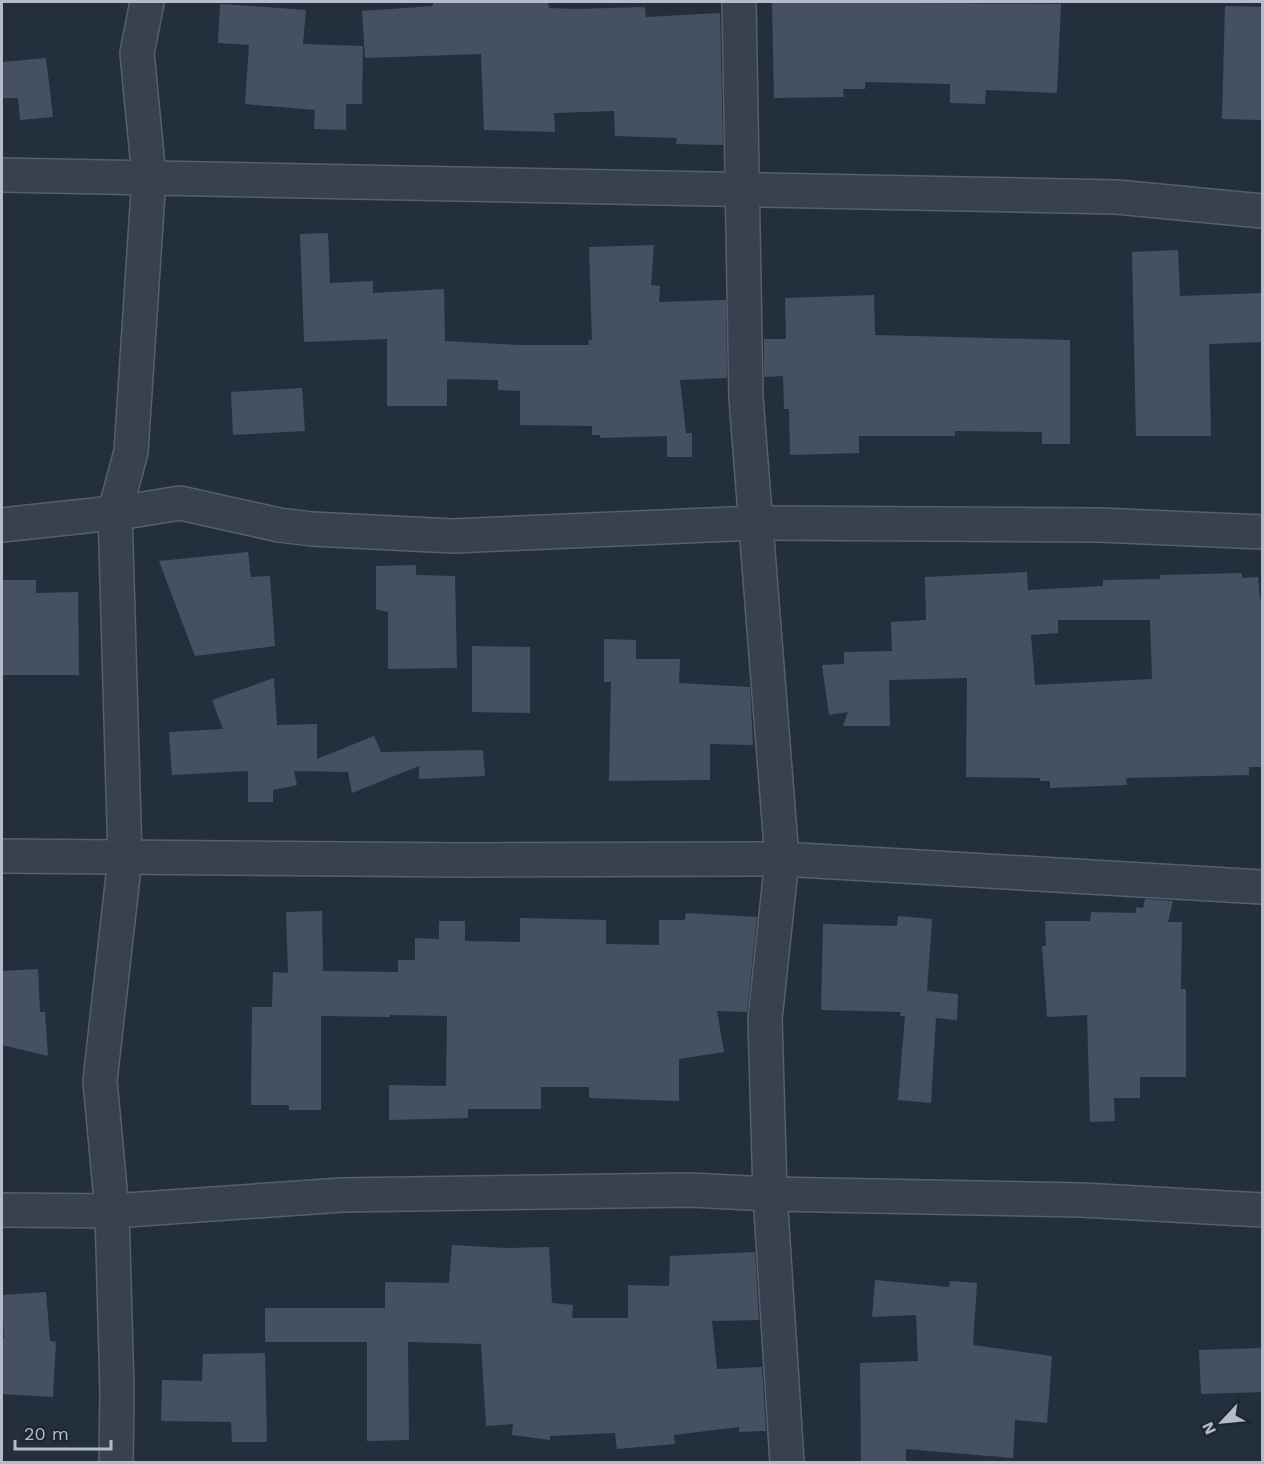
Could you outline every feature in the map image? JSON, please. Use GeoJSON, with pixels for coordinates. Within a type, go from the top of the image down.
{"type":"FeatureCollection","features":[{"type":"Feature","properties":{"kind":"street"},"geometry":{"type":"LineString","coordinates":[[116,1462],[117,1391],[112,1211],[100,1081],[125,858],[115,511],[130,452],[149,177],[137,53],[147,2]]}},
{"type":"Feature","properties":{"kind":"street"},"geometry":{"type":"LineString","coordinates":[[739,2],[746,398],[782,859],[765,1019],[770,1194],[787,1462]]}},
{"type":"Feature","properties":{"kind":"street"},"geometry":{"type":"LineString","coordinates":[[2,175],[1117,197],[1263,211]]}},
{"type":"Feature","properties":{"kind":"street"},"geometry":{"type":"LineString","coordinates":[[2,525],[131,511],[180,503],[279,525],[312,529],[453,536],[754,523],[1099,525],[1263,532]]}},
{"type":"Feature","properties":{"kind":"street"},"geometry":{"type":"LineString","coordinates":[[2,856],[782,859],[1263,887]]}},
{"type":"Feature","properties":{"kind":"street"},"geometry":{"type":"LineString","coordinates":[[2,1210],[112,1211],[353,1195],[690,1190],[770,1194],[1082,1200],[1263,1210]]}},
{"type":"Feature","properties":{"kind":"building"},"geometry":{"type":"Polygon","coordinates":[[[433,2],[548,2],[549,8],[576,9],[645,7],[646,17],[720,13],[723,145],[676,144],[677,138],[615,136],[614,111],[554,113],[555,132],[484,130],[481,54],[365,58],[362,11],[433,6],[433,2]]]}},
{"type":"Feature","properties":{"kind":"building"},"geometry":{"type":"Polygon","coordinates":[[[772,2],[1061,4],[1057,93],[986,90],[985,104],[950,103],[950,84],[865,82],[865,89],[843,89],[844,97],[774,98],[772,2]]]}},
{"type":"Feature","properties":{"kind":"building"},"geometry":{"type":"Polygon","coordinates":[[[220,4],[306,10],[303,44],[363,46],[362,104],[346,104],[346,130],[314,129],[315,110],[245,104],[249,45],[218,43],[220,4]]]}},
{"type":"Feature","properties":{"kind":"building"},"geometry":{"type":"Polygon","coordinates":[[[1225,6],[1263,7],[1263,120],[1222,119],[1225,6]]]}},
{"type":"Feature","properties":{"kind":"building"},"geometry":{"type":"Polygon","coordinates":[[[46,58],[53,117],[20,120],[18,98],[2,98],[2,62],[46,58]]]}},
{"type":"Feature","properties":{"kind":"building"},"geometry":{"type":"Polygon","coordinates":[[[328,233],[330,283],[373,281],[373,293],[444,289],[445,341],[518,345],[589,345],[588,340],[592,340],[589,247],[654,245],[651,285],[660,286],[659,302],[726,300],[727,378],[680,380],[686,433],[692,433],[692,457],[667,457],[667,436],[600,438],[600,435],[592,435],[592,426],[520,425],[520,391],[498,390],[498,380],[447,379],[447,406],[387,406],[387,339],[304,342],[300,234],[328,233]]]}},
{"type":"Feature","properties":{"kind":"building"},"geometry":{"type":"Polygon","coordinates":[[[1178,250],[1180,296],[1263,293],[1263,342],[1209,344],[1211,436],[1136,436],[1132,252],[1178,250]]]}},
{"type":"Feature","properties":{"kind":"building"},"geometry":{"type":"Polygon","coordinates":[[[874,295],[875,335],[1070,340],[1070,444],[1042,444],[1042,432],[955,431],[955,436],[859,436],[859,453],[790,455],[789,409],[784,409],[783,376],[764,377],[764,339],[786,339],[785,298],[874,295]]]}},
{"type":"Feature","properties":{"kind":"building"},"geometry":{"type":"Polygon","coordinates":[[[302,388],[305,431],[233,435],[231,392],[302,388]]]}},
{"type":"Feature","properties":{"kind":"building"},"geometry":{"type":"Polygon","coordinates":[[[248,552],[251,577],[270,576],[275,646],[195,656],[159,561],[248,552]]]}},
{"type":"Feature","properties":{"kind":"building"},"geometry":{"type":"Polygon","coordinates":[[[416,565],[416,575],[455,576],[457,668],[388,669],[388,612],[376,609],[376,566],[416,565]]]}},
{"type":"Feature","properties":{"kind":"building"},"geometry":{"type":"Polygon","coordinates":[[[1027,572],[1028,590],[1103,586],[1103,580],[1160,579],[1160,575],[1242,573],[1242,578],[1258,577],[1260,599],[1263,598],[1263,767],[1249,767],[1249,775],[1126,778],[1127,785],[1050,788],[1050,781],[1040,781],[1040,778],[966,777],[967,678],[889,680],[890,726],[843,726],[848,712],[829,715],[822,665],[844,664],[844,652],[892,651],[891,622],[926,620],[925,577],[1027,572]],[[1058,620],[1058,633],[1031,635],[1035,685],[1152,679],[1150,620],[1058,620]]]}},
{"type":"Feature","properties":{"kind":"building"},"geometry":{"type":"Polygon","coordinates":[[[2,580],[36,580],[36,593],[78,592],[79,675],[2,675],[2,580]]]}},
{"type":"Feature","properties":{"kind":"building"},"geometry":{"type":"Polygon","coordinates":[[[604,639],[636,640],[636,659],[680,659],[679,683],[750,687],[753,745],[710,744],[710,780],[609,781],[611,682],[604,682],[604,639]]]}},
{"type":"Feature","properties":{"kind":"building"},"geometry":{"type":"Polygon","coordinates":[[[472,646],[530,647],[530,713],[472,712],[472,646]]]}},
{"type":"Feature","properties":{"kind":"building"},"geometry":{"type":"Polygon","coordinates":[[[274,678],[277,725],[317,724],[317,759],[374,736],[381,752],[483,750],[485,776],[419,779],[419,766],[352,793],[348,772],[294,771],[297,785],[273,790],[273,802],[248,802],[248,771],[172,775],[169,732],[223,729],[212,700],[274,678]]]}},
{"type":"Feature","properties":{"kind":"building"},"geometry":{"type":"Polygon","coordinates":[[[1145,899],[1173,901],[1168,922],[1182,922],[1181,989],[1186,989],[1186,1077],[1140,1077],[1140,1098],[1114,1098],[1115,1121],[1090,1122],[1087,1015],[1047,1017],[1042,946],[1046,946],[1045,921],[1090,921],[1091,912],[1136,913],[1136,907],[1143,908],[1145,899]]]}},
{"type":"Feature","properties":{"kind":"building"},"geometry":{"type":"Polygon","coordinates":[[[322,911],[323,971],[398,972],[398,960],[415,960],[415,938],[439,939],[439,921],[465,921],[465,941],[520,942],[520,918],[606,920],[606,944],[659,945],[659,920],[685,920],[686,913],[757,917],[747,1012],[717,1011],[724,1052],[679,1059],[679,1101],[589,1098],[589,1087],[541,1087],[541,1109],[468,1109],[468,1118],[389,1120],[389,1085],[446,1086],[447,1016],[390,1015],[390,1017],[321,1016],[321,1110],[289,1110],[289,1105],[251,1105],[252,1007],[272,1007],[273,972],[288,973],[286,912],[322,911]]]}},
{"type":"Feature","properties":{"kind":"building"},"geometry":{"type":"Polygon","coordinates":[[[898,916],[932,919],[927,991],[958,994],[957,1020],[936,1018],[931,1103],[898,1100],[905,1016],[900,1016],[901,1012],[821,1010],[823,924],[897,926],[898,916]]]}},
{"type":"Feature","properties":{"kind":"building"},"geometry":{"type":"Polygon","coordinates":[[[38,969],[40,1012],[45,1012],[48,1056],[2,1045],[2,971],[38,969]]]}},
{"type":"Feature","properties":{"kind":"building"},"geometry":{"type":"Polygon","coordinates":[[[452,1245],[505,1248],[549,1247],[552,1303],[573,1305],[572,1318],[628,1318],[628,1285],[669,1286],[670,1256],[755,1252],[759,1320],[712,1321],[717,1369],[762,1367],[766,1431],[739,1432],[739,1427],[674,1435],[675,1444],[617,1449],[615,1433],[550,1436],[550,1440],[512,1435],[513,1424],[486,1426],[481,1344],[408,1342],[409,1440],[367,1441],[367,1342],[265,1342],[265,1308],[385,1308],[385,1282],[449,1283],[452,1245]]]}},
{"type":"Feature","properties":{"kind":"building"},"geometry":{"type":"Polygon","coordinates":[[[875,1280],[949,1287],[950,1281],[977,1283],[973,1345],[1052,1356],[1047,1423],[1015,1420],[1013,1458],[906,1449],[906,1462],[861,1462],[860,1363],[918,1361],[916,1315],[872,1317],[875,1280]]]}},
{"type":"Feature","properties":{"kind":"building"},"geometry":{"type":"Polygon","coordinates":[[[46,1292],[50,1341],[56,1342],[53,1397],[2,1394],[2,1338],[4,1338],[2,1295],[46,1292]]]}},
{"type":"Feature","properties":{"kind":"building"},"geometry":{"type":"Polygon","coordinates":[[[1263,1348],[1263,1392],[1201,1394],[1199,1350],[1263,1348]]]}},
{"type":"Feature","properties":{"kind":"building"},"geometry":{"type":"Polygon","coordinates":[[[265,1353],[267,1442],[232,1442],[231,1422],[161,1421],[162,1380],[202,1381],[203,1354],[265,1353]]]}}]}
